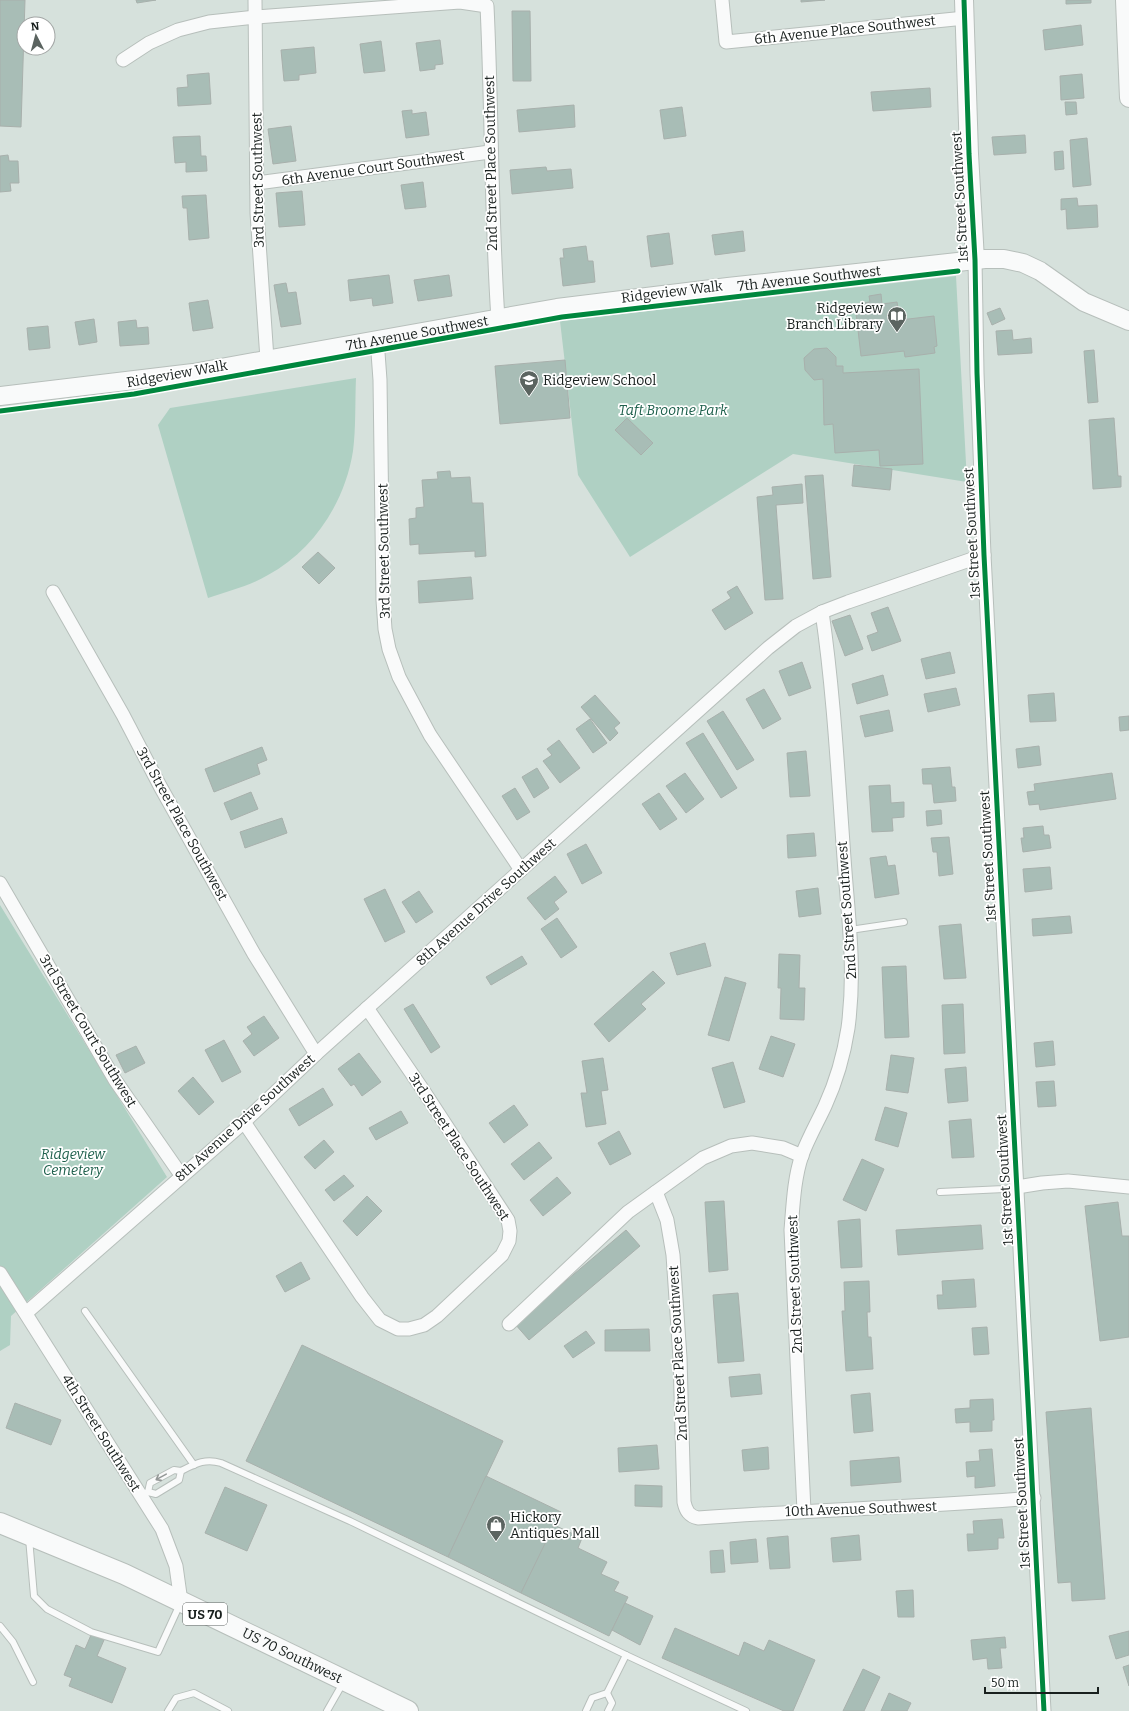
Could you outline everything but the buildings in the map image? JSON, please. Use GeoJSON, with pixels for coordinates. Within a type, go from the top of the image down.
{"type":"FeatureCollection","features":[{"type":"Feature","properties":{"kind":"main road","name":"US 70 Southwest"},"geometry":{"type":"LineString","coordinates":[[0,1523],[124,1574],[408,1711]]}},
{"type":"Feature","properties":{"kind":"street","name":"3rd Street Southwest"},"geometry":{"type":"LineString","coordinates":[[255,0],[256,183],[267,359]]}},
{"type":"Feature","properties":{"kind":"street","name":"6th Avenue Place Southwest"},"geometry":{"type":"LineString","coordinates":[[722,0],[726,42],[964,9]]}},
{"type":"Feature","properties":{"kind":"street"},"geometry":{"type":"LineString","coordinates":[[1125,0],[1129,98]]}},
{"type":"Feature","properties":{"kind":"street","name":"2nd Street Place Southwest"},"geometry":{"type":"LineString","coordinates":[[256,17],[460,2],[486,6],[489,58],[493,248],[498,319]]}},
{"type":"Feature","properties":{"kind":"street","name":"1st Street Southwest"},"geometry":{"type":"LineString","coordinates":[[964,9],[975,260],[977,373],[984,555],[1044,1711]]}},
{"type":"Feature","properties":{"kind":"street"},"geometry":{"type":"LineString","coordinates":[[123,60],[149,43],[178,30],[209,22],[256,17]]}},
{"type":"Feature","properties":{"kind":"street","name":"6th Avenue Court Southwest"},"geometry":{"type":"LineString","coordinates":[[256,183],[490,152]]}},
{"type":"Feature","properties":{"kind":"street","name":"7th Avenue Southwest"},"geometry":{"type":"LineString","coordinates":[[0,396],[193,373],[557,308],[728,286],[975,260],[1004,259],[1023,263],[1040,271],[1084,302],[1129,321]]}},
{"type":"Feature","properties":{"kind":"street","name":"3rd Street Southwest"},"geometry":{"type":"LineString","coordinates":[[377,339],[380,380],[383,600],[385,629],[389,649],[398,677],[430,735],[521,870]]}},
{"type":"Feature","properties":{"kind":"street","name":"8th Avenue Drive Southwest"},"geometry":{"type":"LineString","coordinates":[[26,1313],[181,1175],[244,1122],[316,1054],[768,648],[796,626],[822,612],[984,555]]}},
{"type":"Feature","properties":{"kind":"street","name":"3rd Street Place Southwest"},"geometry":{"type":"LineString","coordinates":[[53,592],[123,715],[160,786],[254,954],[316,1054]]}},
{"type":"Feature","properties":{"kind":"street","name":"2nd Street Southwest"},"geometry":{"type":"LineString","coordinates":[[804,1511],[791,1230],[795,1193],[802,1156],[826,1105],[839,1069],[848,1029],[852,984],[850,930],[834,712],[822,612]]}},
{"type":"Feature","properties":{"kind":"street","name":"3rd Street Court Southwest"},"geometry":{"type":"LineString","coordinates":[[0,883],[115,1080],[181,1175]]}},
{"type":"Feature","properties":{"kind":"street","name":"3rd Street Place Southwest"},"geometry":{"type":"LineString","coordinates":[[244,1122],[362,1297],[380,1320],[398,1329],[409,1329],[424,1325],[437,1316],[502,1255],[508,1246],[510,1231],[508,1220],[423,1090],[367,1008]]}},
{"type":"Feature","properties":{"kind":"street"},"geometry":{"type":"LineString","coordinates":[[509,1324],[628,1212],[703,1158],[731,1146],[752,1143],[783,1148],[802,1156]]}},
{"type":"Feature","properties":{"kind":"street"},"geometry":{"type":"LineString","coordinates":[[1017,1187],[1068,1181],[1129,1187]]}},
{"type":"Feature","properties":{"kind":"street","name":"2nd Street Place Southwest"},"geometry":{"type":"LineString","coordinates":[[656,1192],[667,1220],[673,1255],[680,1358],[684,1502],[685,1509],[690,1515]]}},
{"type":"Feature","properties":{"kind":"street","name":"4th Street Southwest"},"geometry":{"type":"LineString","coordinates":[[0,1273],[144,1494],[162,1529],[176,1566],[181,1602]]}},
{"type":"Feature","properties":{"kind":"street","name":"10th Avenue Southwest"},"geometry":{"type":"LineString","coordinates":[[690,1515],[698,1518],[804,1511],[946,1506],[1034,1498]]}},
{"type":"Feature","properties":{"kind":"lane"},"geometry":{"type":"LineString","coordinates":[[850,930],[904,922]]}},
{"type":"Feature","properties":{"kind":"lane"},"geometry":{"type":"LineString","coordinates":[[940,1192],[1017,1187]]}},
{"type":"Feature","properties":{"kind":"lane"},"geometry":{"type":"LineString","coordinates":[[85,1311],[194,1464]]}},
{"type":"Feature","properties":{"kind":"lane"},"geometry":{"type":"LineString","coordinates":[[181,1471],[179,1480],[156,1494],[144,1494],[150,1483],[174,1470],[181,1471],[194,1464],[210,1460],[221,1463],[350,1521],[626,1655],[746,1711]]}},
{"type":"Feature","properties":{"kind":"lane"},"geometry":{"type":"LineString","coordinates":[[29,1535],[34,1596],[47,1609],[91,1632],[158,1652],[181,1602]]}},
{"type":"Feature","properties":{"kind":"lane"},"geometry":{"type":"LineString","coordinates":[[0,1626],[13,1642],[33,1682]]}},
{"type":"Feature","properties":{"kind":"lane"},"geometry":{"type":"LineString","coordinates":[[586,1711],[592,1698],[607,1693],[626,1655]]}},
{"type":"Feature","properties":{"kind":"lane"},"geometry":{"type":"LineString","coordinates":[[327,1711],[344,1680]]}},
{"type":"Feature","properties":{"kind":"lane"},"geometry":{"type":"LineString","coordinates":[[168,1711],[176,1698],[194,1693],[228,1711]]}},
{"type":"Feature","properties":{"kind":"lane"},"geometry":{"type":"LineString","coordinates":[[607,1693],[612,1703],[608,1711]]}},
{"type":"Feature","properties":{"kind":"green space","name":"Taft Broome Park"},"geometry":{"type":"Polygon","coordinates":[[[956,276],[967,482],[793,454],[630,557],[578,475],[560,321],[956,276]]]}},
{"type":"Feature","properties":{"kind":"green space"},"geometry":{"type":"Polygon","coordinates":[[[356,378],[354,442],[349,470],[335,506],[325,523],[300,552],[285,565],[254,582],[208,598],[158,425],[170,408],[356,378]]]}},
{"type":"Feature","properties":{"kind":"green space","name":"Ridgeview Cemetery"},"geometry":{"type":"Polygon","coordinates":[[[0,905],[167,1177],[11,1316],[10,1345],[0,1351],[0,905]]]}},
{"type":"Feature","properties":{"kind":"cycle path"},"geometry":{"type":"LineString","coordinates":[[964,0],[969,154],[975,260],[977,373],[984,555],[1044,1711]]}},
{"type":"Feature","properties":{"kind":"cycle path","name":"Ridgeview Walk"},"geometry":{"type":"LineString","coordinates":[[0,411],[134,394],[562,317],[958,271]]}},
{"type":"Feature","properties":{"kind":"place","name":"Ridgeview Branch Library"},"geometry":{"type":"Point","coordinates":[897,333]}},
{"type":"Feature","properties":{"kind":"place","name":"Ridgeview School"},"geometry":{"type":"Point","coordinates":[529,397]}},
{"type":"Feature","properties":{"kind":"place","name":"Hickory Antiques Mall"},"geometry":{"type":"Point","coordinates":[496,1542]}}]}
